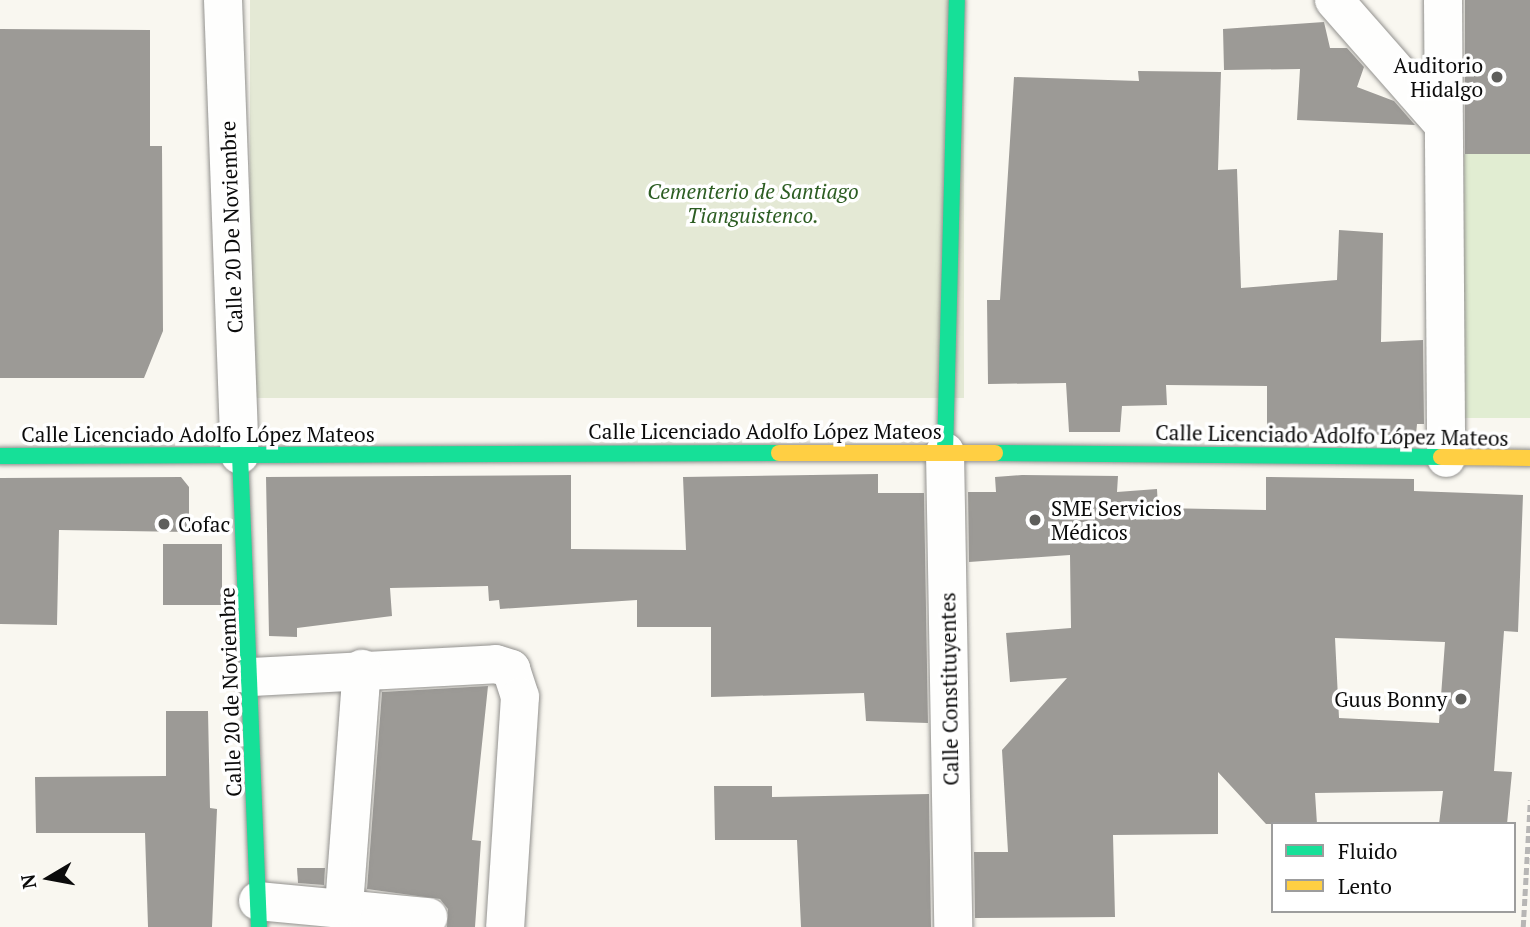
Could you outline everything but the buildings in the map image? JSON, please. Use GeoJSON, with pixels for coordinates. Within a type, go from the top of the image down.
{"type":"FeatureCollection","features":[{"type":"Feature","properties":{"kind":"main road"},"geometry":{"type":"LineString","coordinates":[[945,452],[957,0]]}},
{"type":"Feature","properties":{"kind":"main road","name":"Calle Licenciado Adolfo López Mateos"},"geometry":{"type":"LineString","coordinates":[[0,456],[945,452],[1530,458]]}},
{"type":"Feature","properties":{"kind":"main road","name":"Calle 20 de Noviembre"},"geometry":{"type":"LineString","coordinates":[[240,454],[252,677],[258,914]]}},
{"type":"Feature","properties":{"kind":"street","name":"Calle 20 De Noviembre"},"geometry":{"type":"LineString","coordinates":[[223,0],[240,454]]}},
{"type":"Feature","properties":{"kind":"street"},"geometry":{"type":"LineString","coordinates":[[1334,0],[1442,123]]}},
{"type":"Feature","properties":{"kind":"street"},"geometry":{"type":"LineString","coordinates":[[1443,0],[1446,458]]}},
{"type":"Feature","properties":{"kind":"street","name":"Calle Constituyentes"},"geometry":{"type":"LineString","coordinates":[[945,452],[953,927]]}},
{"type":"Feature","properties":{"kind":"street"},"geometry":{"type":"LineString","coordinates":[[252,677],[362,669],[496,664],[519,681],[505,927]]}},
{"type":"Feature","properties":{"kind":"street"},"geometry":{"type":"LineString","coordinates":[[344,906],[362,669]]}},
{"type":"Feature","properties":{"kind":"street"},"geometry":{"type":"LineString","coordinates":[[258,914],[344,906],[428,917]]}},
{"type":"Feature","properties":{"kind":"path"},"geometry":{"type":"LineString","coordinates":[[1523,927],[1530,800]]}},
{"type":"Feature","properties":{"kind":"green space","name":"Cementerio de Santiago Tianguistenco."},"geometry":{"type":"Polygon","coordinates":[[[250,0],[964,0],[964,398],[250,398],[250,0]]]}},
{"type":"Feature","properties":{"kind":"green space"},"geometry":{"type":"Polygon","coordinates":[[[1464,154],[1530,154],[1530,418],[1464,418],[1464,154]]]}},
{"type":"Feature","properties":{"kind":"traffic: fast"},"geometry":{"type":"LineString","coordinates":[[945,452],[957,0]]}},
{"type":"Feature","properties":{"kind":"traffic: fast"},"geometry":{"type":"LineString","coordinates":[[0,456],[779,453]]}},
{"type":"Feature","properties":{"kind":"traffic: fast"},"geometry":{"type":"LineString","coordinates":[[995,453],[1441,457]]}},
{"type":"Feature","properties":{"kind":"traffic: fast"},"geometry":{"type":"LineString","coordinates":[[240,455],[259,927]]}},
{"type":"Feature","properties":{"kind":"traffic: slow"},"geometry":{"type":"LineString","coordinates":[[779,453],[995,453]]}},
{"type":"Feature","properties":{"kind":"traffic: slow"},"geometry":{"type":"LineString","coordinates":[[1441,457],[1530,458]]}},
{"type":"Feature","properties":{"kind":"place","name":"Auditorio Hidalgo"},"geometry":{"type":"Point","coordinates":[1497,77]}},
{"type":"Feature","properties":{"kind":"place","name":"SME Servicios Médicos"},"geometry":{"type":"Point","coordinates":[1035,520]}},
{"type":"Feature","properties":{"kind":"place","name":"Cofac"},"geometry":{"type":"Point","coordinates":[164,524]}},
{"type":"Feature","properties":{"kind":"place","name":"Guus Bonny"},"geometry":{"type":"Point","coordinates":[1461,699]}}]}
